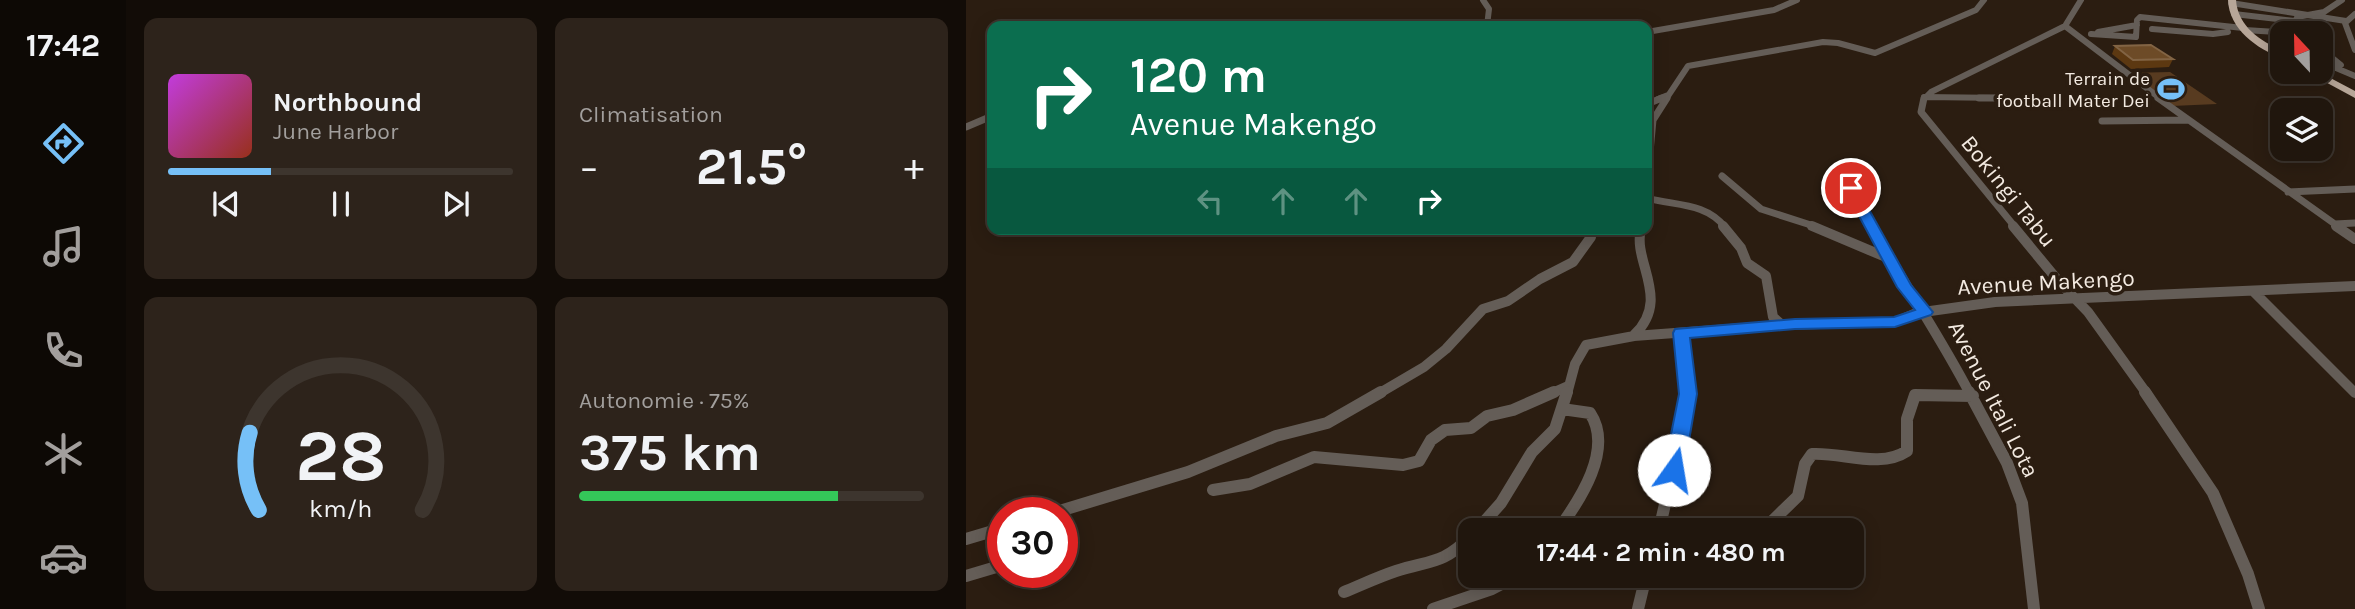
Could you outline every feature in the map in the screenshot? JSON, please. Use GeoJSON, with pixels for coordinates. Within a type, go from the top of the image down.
{"type":"FeatureCollection","features":[{"type":"Feature","properties":{"kind":"highway"},"geometry":{"type":"LineString","coordinates":[[2231,1],[2241,29],[2270,47]]}},
{"type":"Feature","properties":{"kind":"highway"},"geometry":{"type":"LineString","coordinates":[[2333,83],[2355,95]]}},
{"type":"Feature","properties":{"kind":"street"},"geometry":{"type":"LineString","coordinates":[[1483,0],[1489,9],[1488,21]]}},
{"type":"Feature","properties":{"kind":"street"},"geometry":{"type":"LineString","coordinates":[[1652,31],[1774,10],[1797,0]]}},
{"type":"Feature","properties":{"kind":"street"},"geometry":{"type":"LineString","coordinates":[[1652,102],[1675,90],[1689,66],[1830,42],[1878,53],[1976,10],[1984,0]]}},
{"type":"Feature","properties":{"kind":"street"},"geometry":{"type":"LineString","coordinates":[[1924,97],[2065,26],[2081,0]]}},
{"type":"Feature","properties":{"kind":"street"},"geometry":{"type":"LineString","coordinates":[[2234,14],[2295,21],[2306,14],[2324,12],[2342,0]]}},
{"type":"Feature","properties":{"kind":"street"},"geometry":{"type":"LineString","coordinates":[[2231,1],[2282,7],[2355,28]]}},
{"type":"Feature","properties":{"kind":"street"},"geometry":{"type":"LineString","coordinates":[[2346,24],[2355,14]]}},
{"type":"Feature","properties":{"kind":"street"},"geometry":{"type":"LineString","coordinates":[[2091,34],[2135,37],[2137,18],[2140,17],[2270,31]]}},
{"type":"Feature","properties":{"kind":"street"},"geometry":{"type":"LineString","coordinates":[[2346,24],[2354,49]]}},
{"type":"Feature","properties":{"kind":"street"},"geometry":{"type":"LineString","coordinates":[[2077,38],[2120,26],[2137,25]]}},
{"type":"Feature","properties":{"kind":"street"},"geometry":{"type":"LineString","coordinates":[[2065,26],[2077,38],[2355,239]]}},
{"type":"Feature","properties":{"kind":"street"},"geometry":{"type":"LineString","coordinates":[[2152,29],[2223,34],[2241,29]]}},
{"type":"Feature","properties":{"kind":"street"},"geometry":{"type":"LineString","coordinates":[[2333,59],[2340,65],[2336,68]]}},
{"type":"Feature","properties":{"kind":"street"},"geometry":{"type":"LineString","coordinates":[[2333,69],[2355,76]]}},
{"type":"Feature","properties":{"kind":"street"},"geometry":{"type":"LineString","coordinates":[[1652,131],[1653,120],[1669,95]]}},
{"type":"Feature","properties":{"kind":"street"},"geometry":{"type":"LineString","coordinates":[[1924,97],[2005,99]]}},
{"type":"Feature","properties":{"kind":"street","name":"Bokingi Tabu"},"geometry":{"type":"LineString","coordinates":[[1924,97],[1921,112],[1927,123],[2006,214],[2060,283],[2079,300],[2200,470],[2232,536],[2259,609]]}},
{"type":"Feature","properties":{"kind":"street"},"geometry":{"type":"LineString","coordinates":[[966,127],[987,118]]}},
{"type":"Feature","properties":{"kind":"street"},"geometry":{"type":"LineString","coordinates":[[2102,121],[2189,120]]}},
{"type":"Feature","properties":{"kind":"street"},"geometry":{"type":"LineString","coordinates":[[1722,176],[1762,210],[1832,232],[1889,258]]}},
{"type":"Feature","properties":{"kind":"street","name":"Avenue Itali Lota"},"geometry":{"type":"LineString","coordinates":[[1851,188],[1905,287],[1925,312],[1973,396],[2007,463],[2022,503],[2034,609]]}},
{"type":"Feature","properties":{"kind":"street"},"geometry":{"type":"LineString","coordinates":[[2288,192],[2355,189]]}},
{"type":"Feature","properties":{"kind":"street"},"geometry":{"type":"LineString","coordinates":[[1652,199],[1672,205],[1684,203],[1715,215],[1741,249],[1747,263],[1766,276],[1773,317],[1782,325]]}},
{"type":"Feature","properties":{"kind":"street"},"geometry":{"type":"LineString","coordinates":[[2335,224],[2355,223]]}},
{"type":"Feature","properties":{"kind":"street"},"geometry":{"type":"LineString","coordinates":[[1078,505],[1188,472],[1276,436],[1327,423],[1405,380],[1435,359],[1483,309],[1510,300],[1540,279],[1573,262],[1591,235]]}},
{"type":"Feature","properties":{"kind":"street"},"geometry":{"type":"LineString","coordinates":[[1634,336],[1647,323],[1649,301],[1639,235]]}},
{"type":"Feature","properties":{"kind":"street","name":"Avenue Makengo"},"geometry":{"type":"LineString","coordinates":[[1490,518],[1497,511],[1537,445],[1552,434],[1567,386],[1585,345],[1634,336],[1782,325],[1895,322],[1925,312],[1995,302],[2355,286]]}},
{"type":"Feature","properties":{"kind":"street"},"geometry":{"type":"LineString","coordinates":[[2253,291],[2355,393]]}},
{"type":"Feature","properties":{"kind":"street"},"geometry":{"type":"LineString","coordinates":[[1662,518],[1681,443],[1688,394],[1681,333]]}},
{"type":"Feature","properties":{"kind":"street"},"geometry":{"type":"LineString","coordinates":[[1213,490],[1250,484],[1314,457],[1403,465],[1415,463],[1419,461],[1431,440],[1445,430],[1471,428],[1488,416],[1513,410],[1567,386]]}},
{"type":"Feature","properties":{"kind":"street"},"geometry":{"type":"LineString","coordinates":[[1775,518],[1798,496],[1805,464],[1812,454],[1826,453],[1869,459],[1899,457],[1907,451],[1907,419],[1915,395],[1973,396]]}},
{"type":"Feature","properties":{"kind":"street"},"geometry":{"type":"LineString","coordinates":[[1562,409],[1590,413],[1598,425],[1598,439],[1588,480],[1567,518]]}},
{"type":"Feature","properties":{"kind":"street"},"geometry":{"type":"LineString","coordinates":[[966,539],[987,533]]}},
{"type":"Feature","properties":{"kind":"street"},"geometry":{"type":"LineString","coordinates":[[1344,592],[1407,568],[1437,562],[1458,549]]}},
{"type":"Feature","properties":{"kind":"street"},"geometry":{"type":"LineString","coordinates":[[966,576],[987,570]]}},
{"type":"Feature","properties":{"kind":"street"},"geometry":{"type":"LineString","coordinates":[[1433,609],[1494,588]]}},
{"type":"Feature","properties":{"kind":"street"},"geometry":{"type":"LineString","coordinates":[[1638,609],[1643,588]]}},
{"type":"Feature","properties":{"kind":"shaded area","name":"Terrain de football Mater Dei"},"geometry":{"type":"Polygon","coordinates":[[[2170,72],[2217,104],[2172,106],[2127,73],[2170,72]]]}},
{"type":"Feature","properties":{"kind":"building"},"geometry":{"type":"Polygon","coordinates":[[[2151,45],[2173,59],[2133,60],[2115,46],[2151,45]]]}},
{"type":"Feature","properties":{"kind":"place","name":"Terrain de football Mater Dei"},"geometry":{"type":"Point","coordinates":[2171,89]}},
{"type":"Feature","properties":{"kind":"route"},"geometry":{"type":"LineString","coordinates":[[1674,470],[1688,394],[1681,333],[1795,324],[1862,325],[1895,322],[1925,312],[1905,287],[1851,188]]}}]}
